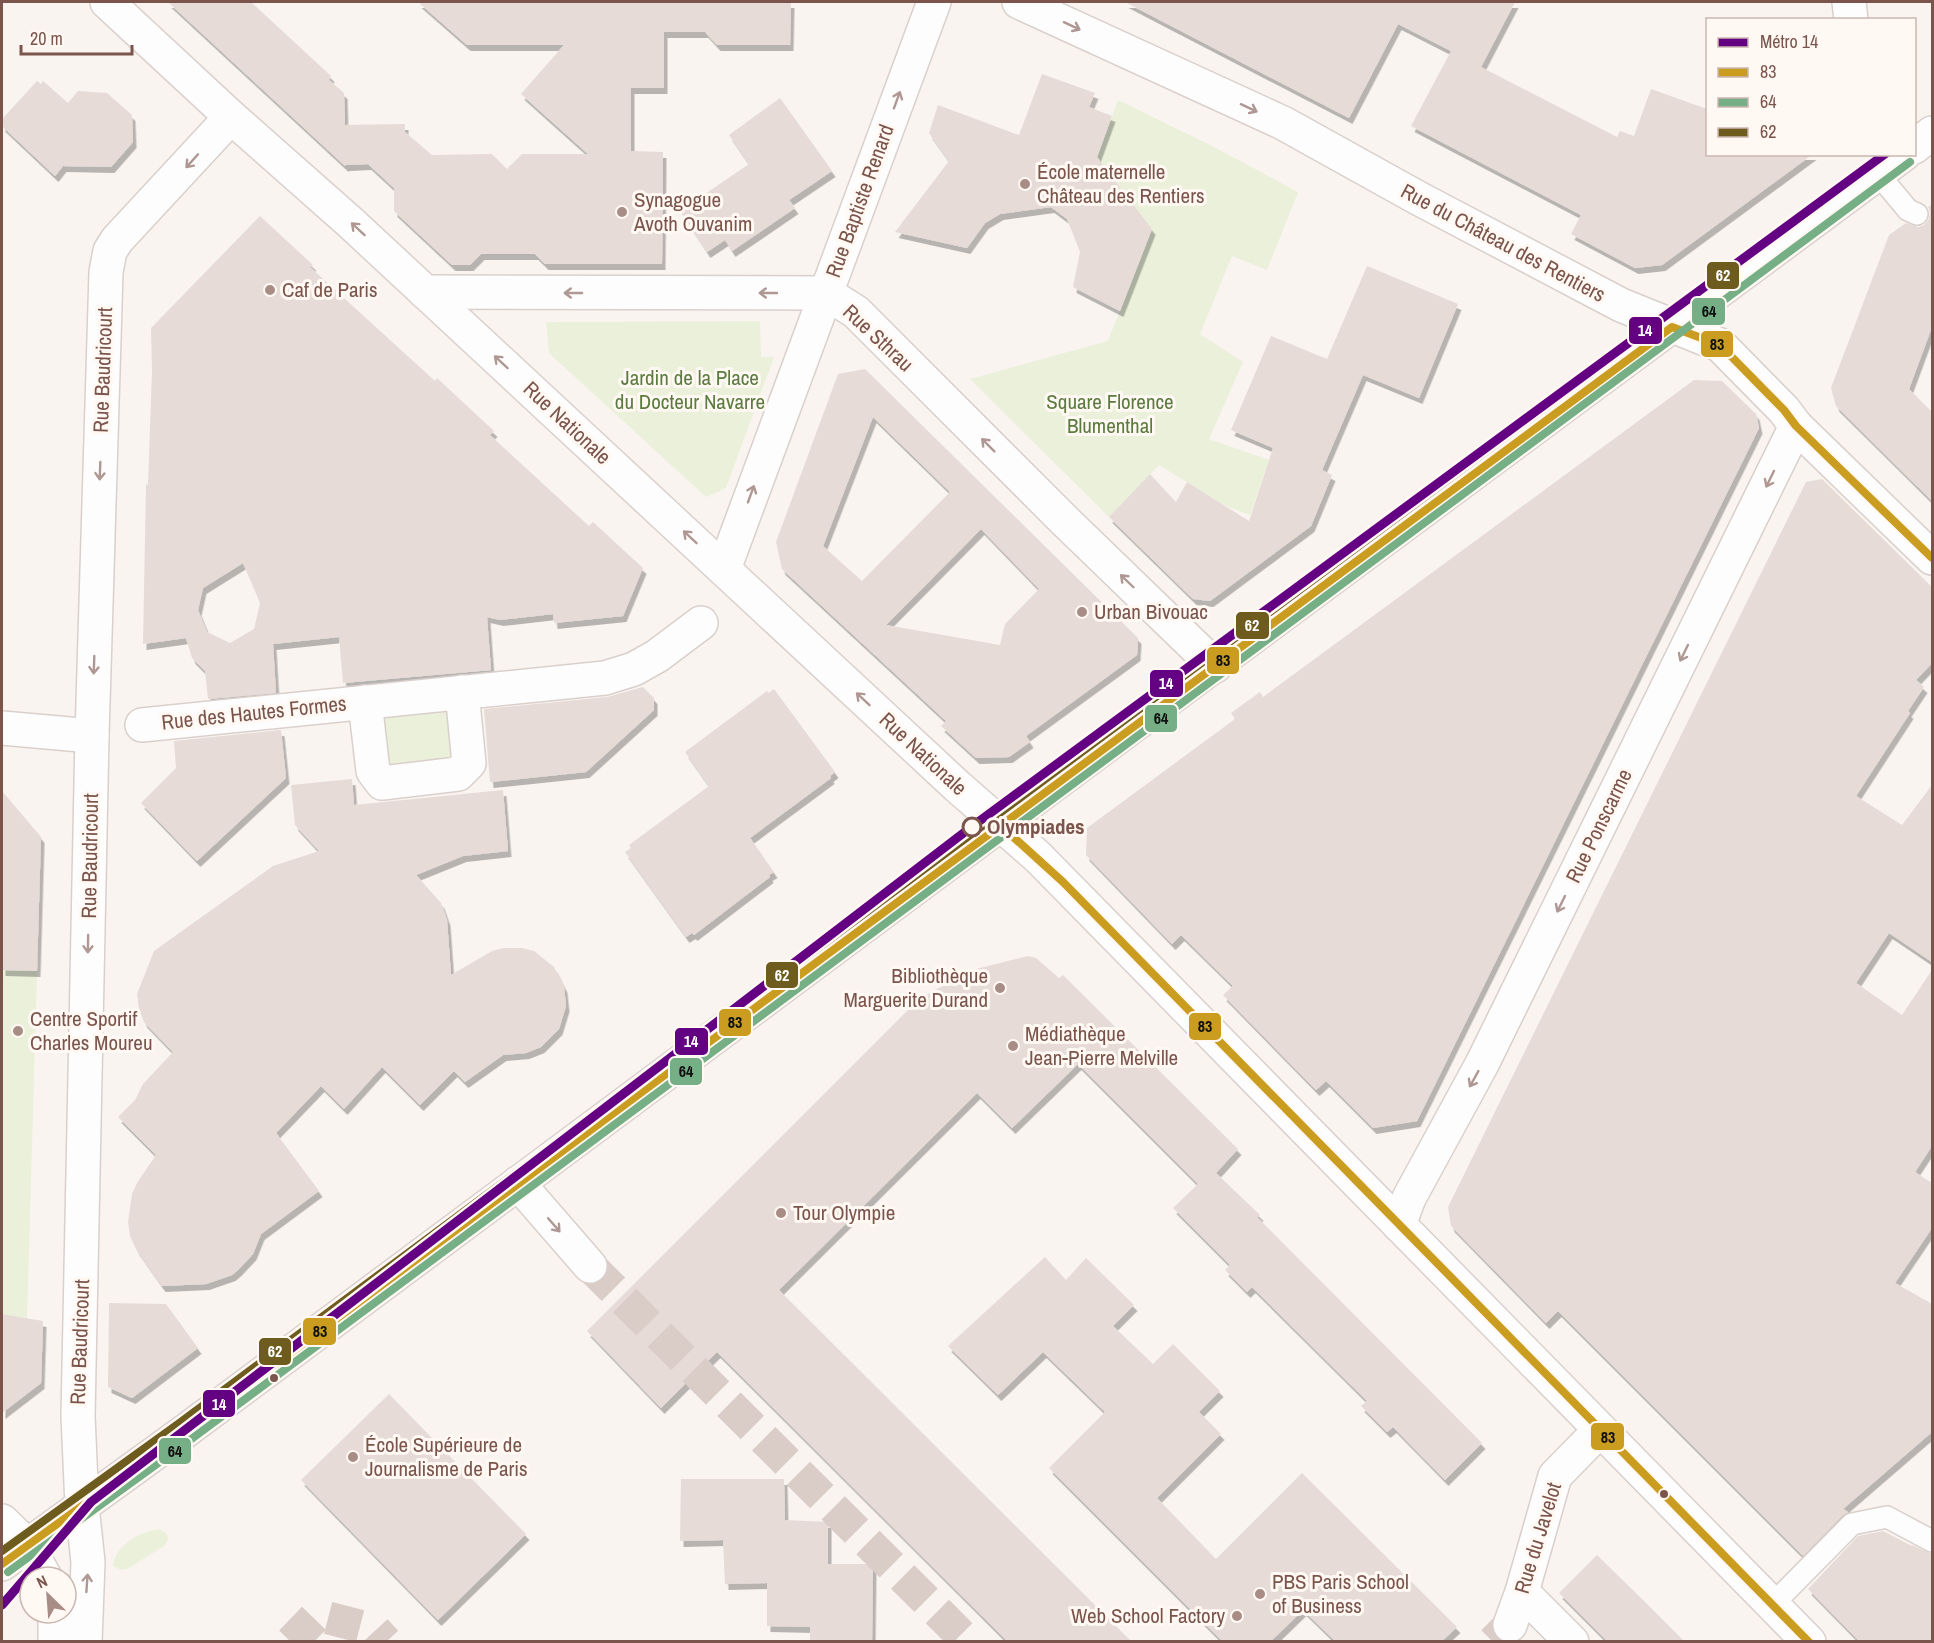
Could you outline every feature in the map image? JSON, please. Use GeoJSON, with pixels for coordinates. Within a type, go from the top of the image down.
{"type":"FeatureCollection","features":[{"type":"Feature","properties":{"kind":"street","name":"Rue Nationale"},"geometry":{"type":"LineString","coordinates":[[107,2],[231,117],[351,223],[1000,825],[1038,857],[1809,1641]]}},
{"type":"Feature","properties":{"kind":"street","name":"Rue Baptiste Renard"},"geometry":{"type":"LineString","coordinates":[[724,569],[934,2]]}},
{"type":"Feature","properties":{"kind":"street","name":"Rue du Château des Rentiers"},"geometry":{"type":"LineString","coordinates":[[1019,2],[1283,123],[1621,305],[1720,345],[1784,410],[1796,426],[1932,558]]}},
{"type":"Feature","properties":{"kind":"street"},"geometry":{"type":"LineString","coordinates":[[1849,2],[1851,18]]}},
{"type":"Feature","properties":{"kind":"street","name":"Rue Baudricourt"},"geometry":{"type":"LineString","coordinates":[[85,1641],[88,1562],[82,1506],[78,1416],[92,736],[105,283],[110,252],[117,240],[231,117]]}},
{"type":"Feature","properties":{"kind":"street"},"geometry":{"type":"LineString","coordinates":[[1916,145],[1932,133]]}},
{"type":"Feature","properties":{"kind":"street"},"geometry":{"type":"LineString","coordinates":[[14,1554],[184,1432],[1672,327],[1876,164],[1898,156]]}},
{"type":"Feature","properties":{"kind":"street","name":"Rue Sthrau"},"geometry":{"type":"LineString","coordinates":[[425,292],[826,293],[856,312],[1063,519],[1215,666]]}},
{"type":"Feature","properties":{"kind":"street","name":"Rue Ponscarme"},"geometry":{"type":"LineString","coordinates":[[1399,1225],[1410,1198],[1482,1064],[1796,426]]}},
{"type":"Feature","properties":{"kind":"street","name":"Rue des Hautes Formes"},"geometry":{"type":"LineString","coordinates":[[142,725],[605,678],[634,669],[657,656],[701,623]]}},
{"type":"Feature","properties":{"kind":"street","name":"Rue des Hautes Formes"},"geometry":{"type":"LineString","coordinates":[[365,702],[373,771],[382,783],[458,774],[469,763],[462,692]]}},
{"type":"Feature","properties":{"kind":"street"},"geometry":{"type":"LineString","coordinates":[[2,728],[92,736]]}},
{"type":"Feature","properties":{"kind":"street"},"geometry":{"type":"LineString","coordinates":[[518,1183],[590,1266]]}},
{"type":"Feature","properties":{"kind":"street","name":"Rue du Javelot"},"geometry":{"type":"LineString","coordinates":[[1510,1626],[1555,1476],[1600,1430]]}},
{"type":"Feature","properties":{"kind":"street"},"geometry":{"type":"LineString","coordinates":[[2,1521],[14,1554],[29,1565]]}},
{"type":"Feature","properties":{"kind":"street"},"geometry":{"type":"LineString","coordinates":[[1522,1592],[1572,1641]]}},
{"type":"Feature","properties":{"kind":"street"},"geometry":{"type":"LineString","coordinates":[[55,1625],[55,1641]]}},
{"type":"Feature","properties":{"kind":"lane"},"geometry":{"type":"LineString","coordinates":[[1876,164],[1908,210],[1917,214]]}},
{"type":"Feature","properties":{"kind":"lane"},"geometry":{"type":"LineString","coordinates":[[1773,1604],[1852,1524],[1887,1517],[1932,1541]]}},
{"type":"Feature","properties":{"kind":"green space","name":"Square Florence Blumenthal"},"geometry":{"type":"Polygon","coordinates":[[[1118,100],[1210,145],[1298,192],[1267,270],[1232,256],[1200,334],[1243,362],[1209,439],[1269,460],[1250,515],[1224,505],[1159,465],[1109,517],[970,379],[1108,341],[1152,229],[1106,168],[1091,163],[1101,147],[1118,100]]]}},
{"type":"Feature","properties":{"kind":"green space","name":"Jardin de la Place du Docteur Navarre"},"geometry":{"type":"Polygon","coordinates":[[[760,321],[761,357],[774,357],[726,488],[706,497],[549,353],[546,322],[760,321]]]}},
{"type":"Feature","properties":{"kind":"green space"},"geometry":{"type":"Polygon","coordinates":[[[445,703],[459,758],[389,772],[379,714],[445,703]]]}},
{"type":"Feature","properties":{"kind":"green space","name":"Centre Sportif Charles Moureu"},"geometry":{"type":"Polygon","coordinates":[[[2,792],[41,837],[27,1318],[2,1314],[2,792]]]}},
{"type":"Feature","properties":{"kind":"green space"},"geometry":{"type":"Polygon","coordinates":[[[159,1529],[167,1534],[168,1540],[164,1546],[127,1569],[121,1570],[113,1566],[123,1546],[137,1536],[159,1529]]]}},
{"type":"Feature","properties":{"kind":"building"},"geometry":{"type":"Polygon","coordinates":[[[168,2],[251,2],[331,76],[329,80],[344,93],[345,125],[405,124],[405,132],[432,155],[492,154],[507,169],[522,154],[588,154],[521,94],[564,45],[467,45],[418,2],[791,2],[790,45],[717,45],[705,32],[664,32],[664,88],[631,88],[631,151],[663,152],[662,264],[545,264],[535,254],[481,254],[470,265],[452,265],[394,211],[394,188],[368,164],[344,165],[168,2]]]}},
{"type":"Feature","properties":{"kind":"building"},"geometry":{"type":"Polygon","coordinates":[[[1125,2],[1515,2],[1481,67],[1617,137],[1620,131],[1634,136],[1651,89],[1706,109],[1706,156],[1810,156],[1662,265],[1635,268],[1571,234],[1581,215],[1411,126],[1451,51],[1398,24],[1349,118],[1125,2]]]}},
{"type":"Feature","properties":{"kind":"building","name":"École maternelle Château des Rentiers"},"geometry":{"type":"Polygon","coordinates":[[[1042,74],[1095,93],[1089,107],[1112,116],[1097,157],[1152,229],[1120,311],[1073,287],[1080,252],[1067,219],[1051,207],[1000,214],[985,223],[967,248],[895,232],[949,161],[929,133],[938,105],[1019,135],[1042,74]]]}},
{"type":"Feature","properties":{"kind":"building"},"geometry":{"type":"Polygon","coordinates":[[[37,81],[41,84],[43,81],[68,103],[78,91],[107,93],[132,115],[133,142],[111,167],[63,166],[55,176],[2,126],[2,119],[37,81]]]}},
{"type":"Feature","properties":{"kind":"building"},"geometry":{"type":"Polygon","coordinates":[[[780,98],[832,171],[789,200],[795,208],[732,251],[725,240],[707,252],[680,211],[749,164],[729,135],[780,98]]]}},
{"type":"Feature","properties":{"kind":"building"},"geometry":{"type":"Polygon","coordinates":[[[1932,204],[1932,327],[1909,389],[1932,412],[1932,501],[1836,406],[1831,388],[1889,235],[1906,223],[1918,227],[1924,225],[1929,219],[1928,207],[1932,204]]]}},
{"type":"Feature","properties":{"kind":"building"},"geometry":{"type":"Polygon","coordinates":[[[260,216],[313,265],[310,267],[435,381],[437,378],[494,431],[490,435],[553,493],[589,526],[593,522],[643,568],[623,616],[554,623],[553,614],[500,620],[487,617],[491,670],[343,683],[339,637],[273,644],[276,693],[208,699],[205,671],[192,658],[186,638],[143,644],[146,484],[148,485],[152,371],[151,328],[260,216]],[[243,563],[203,588],[198,610],[207,632],[230,643],[254,629],[260,603],[243,563]]]}},
{"type":"Feature","properties":{"kind":"building"},"geometry":{"type":"Polygon","coordinates":[[[1367,266],[1458,304],[1419,398],[1363,375],[1322,470],[1332,475],[1311,526],[1210,601],[1193,599],[1109,517],[1150,474],[1176,502],[1187,482],[1249,521],[1273,448],[1231,430],[1271,336],[1327,359],[1367,266]]]}},
{"type":"Feature","properties":{"kind":"building"},"geometry":{"type":"Polygon","coordinates":[[[865,369],[1138,638],[1137,655],[1026,736],[1030,742],[1009,757],[976,758],[941,726],[946,721],[782,569],[776,542],[838,374],[865,369]],[[873,417],[823,546],[862,581],[950,492],[873,417]],[[981,529],[886,625],[1000,645],[1005,624],[1039,589],[981,529]]]}},
{"type":"Feature","properties":{"kind":"building"},"geometry":{"type":"Polygon","coordinates":[[[1694,380],[1722,381],[1756,414],[1759,428],[1417,1121],[1373,1128],[1326,1081],[1316,1090],[1223,995],[1233,986],[1181,935],[1172,944],[1086,855],[1087,828],[1235,719],[1231,713],[1260,692],[1263,697],[1694,380]]]}},
{"type":"Feature","properties":{"kind":"building"},"geometry":{"type":"Polygon","coordinates":[[[1822,479],[1932,587],[1932,663],[1916,680],[1924,687],[1908,711],[1910,713],[1856,796],[1902,825],[1932,785],[1932,962],[1889,933],[1856,983],[1902,1015],[1932,970],[1932,1146],[1915,1172],[1932,1183],[1932,1228],[1895,1283],[1932,1304],[1932,1432],[1843,1509],[1848,1512],[1803,1556],[1558,1311],[1546,1323],[1451,1226],[1448,1207],[1806,482],[1822,479]]]}},
{"type":"Feature","properties":{"kind":"building"},"geometry":{"type":"Polygon","coordinates":[[[643,687],[654,698],[654,710],[586,772],[490,782],[484,709],[607,697],[643,687]]]}},
{"type":"Feature","properties":{"kind":"building"},"geometry":{"type":"Polygon","coordinates":[[[774,689],[835,772],[830,776],[831,778],[750,838],[774,872],[769,875],[770,877],[694,935],[692,933],[686,937],[625,852],[631,848],[629,845],[709,786],[685,752],[767,691],[769,693],[774,689]]]}},
{"type":"Feature","properties":{"kind":"building"},"geometry":{"type":"Polygon","coordinates":[[[281,730],[286,778],[197,861],[141,803],[176,768],[174,741],[281,730]]]}},
{"type":"Feature","properties":{"kind":"building"},"geometry":{"type":"Polygon","coordinates":[[[352,779],[354,805],[503,790],[508,851],[463,856],[416,875],[441,903],[447,920],[451,975],[492,951],[522,948],[534,951],[554,967],[564,987],[566,1006],[559,1029],[541,1047],[526,1053],[503,1055],[465,1082],[454,1071],[420,1105],[382,1067],[344,1109],[321,1086],[276,1133],[319,1191],[261,1234],[253,1254],[232,1275],[206,1284],[162,1286],[136,1249],[130,1236],[128,1222],[132,1194],[156,1155],[118,1117],[135,1100],[143,1084],[173,1052],[144,1022],[137,994],[154,951],[273,866],[319,851],[295,825],[291,785],[352,779]]]}},
{"type":"Feature","properties":{"kind":"building"},"geometry":{"type":"Polygon","coordinates":[[[2,791],[41,837],[37,971],[2,970],[2,791]]]}},
{"type":"Feature","properties":{"kind":"building"},"geometry":{"type":"Polygon","coordinates":[[[1028,956],[1036,958],[1059,978],[1063,975],[1238,1149],[1216,1173],[1260,1215],[1257,1217],[1482,1443],[1445,1480],[1393,1427],[1387,1432],[1361,1406],[1367,1401],[1252,1287],[1247,1292],[1225,1270],[1230,1265],[1173,1208],[1198,1184],[1078,1064],[1012,1128],[977,1093],[779,1290],[1131,1641],[1007,1641],[717,1352],[661,1408],[587,1331],[911,1007],[931,992],[976,969],[1028,956]]]}},
{"type":"Feature","properties":{"kind":"building"},"geometry":{"type":"Polygon","coordinates":[[[1045,1257],[1066,1280],[1086,1258],[1134,1305],[1113,1326],[1153,1364],[1173,1344],[1220,1391],[1199,1412],[1221,1434],[1157,1498],[1216,1559],[1302,1473],[1457,1627],[1442,1641],[1335,1641],[1303,1610],[1271,1641],[1222,1641],[1049,1468],[1105,1412],[1043,1352],[998,1395],[948,1346],[1045,1257]]]}},
{"type":"Feature","properties":{"kind":"building"},"geometry":{"type":"Polygon","coordinates":[[[109,1303],[166,1304],[198,1348],[132,1398],[108,1387],[109,1303]]]}},
{"type":"Feature","properties":{"kind":"building"},"geometry":{"type":"Polygon","coordinates":[[[2,1314],[43,1321],[41,1383],[2,1413],[2,1314]]]}},
{"type":"Feature","properties":{"kind":"building"},"geometry":{"type":"Polygon","coordinates":[[[389,1394],[526,1534],[438,1620],[301,1480],[389,1394]]]}},
{"type":"Feature","properties":{"kind":"building"},"geometry":{"type":"Polygon","coordinates":[[[681,1479],[784,1479],[785,1520],[828,1522],[828,1564],[873,1564],[872,1641],[810,1641],[810,1627],[767,1626],[767,1583],[725,1584],[723,1540],[680,1541],[681,1479]]]}},
{"type":"Feature","properties":{"kind":"building"},"geometry":{"type":"Polygon","coordinates":[[[1883,1531],[1932,1554],[1932,1641],[1859,1641],[1808,1589],[1858,1536],[1883,1531]]]}},
{"type":"Feature","properties":{"kind":"building"},"geometry":{"type":"Polygon","coordinates":[[[1597,1555],[1684,1641],[1607,1641],[1559,1593],[1597,1555]]]}},
{"type":"Feature","properties":{"kind":"tunnel"},"geometry":{"type":"LineString","coordinates":[[590,1266],[968,1642]]}},
{"type":"Feature","properties":{"kind":"tunnel"},"geometry":{"type":"LineString","coordinates":[[291,1642],[317,1615],[375,1630],[386,1642]]}},
{"type":"Feature","properties":{"kind":"tunnel"},"geometry":{"type":"LineString","coordinates":[[1493,1642],[1510,1625]]}},
{"type":"Feature","properties":{"kind":"metro line","name":"14"},"geometry":{"type":"LineString","coordinates":[[2,1605],[91,1502],[970,828],[1882,156]]}},
{"type":"Feature","properties":{"kind":"transit line","name":"62"},"geometry":{"type":"LineString","coordinates":[[2,1551],[178,1424],[1883,156]]}},
{"type":"Feature","properties":{"kind":"transit line","name":"64"},"geometry":{"type":"LineString","coordinates":[[8,1572],[190,1440],[1910,162]]}},
{"type":"Feature","properties":{"kind":"transit line","name":"83"},"geometry":{"type":"LineString","coordinates":[[2,1564],[184,1432],[1672,327],[1720,345],[1784,410],[1796,426],[1932,558]]}},
{"type":"Feature","properties":{"kind":"transit line","name":"83"},"geometry":{"type":"LineString","coordinates":[[1000,825],[1063,882],[1809,1642]]}},
{"type":"Feature","properties":{"kind":"place","name":"École maternelle Château des Rentiers"},"geometry":{"type":"Point","coordinates":[1025,184]}},
{"type":"Feature","properties":{"kind":"place","name":"Synagogue Avoth Ouvanim"},"geometry":{"type":"Point","coordinates":[622,212]}},
{"type":"Feature","properties":{"kind":"place","name":"Caf de Paris"},"geometry":{"type":"Point","coordinates":[270,290]}},
{"type":"Feature","properties":{"kind":"place","name":"Urban Bivouac"},"geometry":{"type":"Point","coordinates":[1082,612]}},
{"type":"Feature","properties":{"kind":"place","name":"Olympiades"},"geometry":{"type":"Point","coordinates":[972,827]}},
{"type":"Feature","properties":{"kind":"place","name":"Bibliothèque Marguerite Durand"},"geometry":{"type":"Point","coordinates":[1000,988]}},
{"type":"Feature","properties":{"kind":"place","name":"Centre Sportif Charles Moureu"},"geometry":{"type":"Point","coordinates":[18,1031]}},
{"type":"Feature","properties":{"kind":"place","name":"Médiathèque Jean-Pierre Melville"},"geometry":{"type":"Point","coordinates":[1013,1046]}},
{"type":"Feature","properties":{"kind":"place","name":"Tour Olympie"},"geometry":{"type":"Point","coordinates":[781,1213]}},
{"type":"Feature","properties":{"kind":"place","name":"École Supérieure de Journalisme de Paris"},"geometry":{"type":"Point","coordinates":[353,1457]}},
{"type":"Feature","properties":{"kind":"place","name":"PBS Paris School of Business"},"geometry":{"type":"Point","coordinates":[1260,1594]}},
{"type":"Feature","properties":{"kind":"place","name":"Web School Factory"},"geometry":{"type":"Point","coordinates":[1237,1616]}}]}
